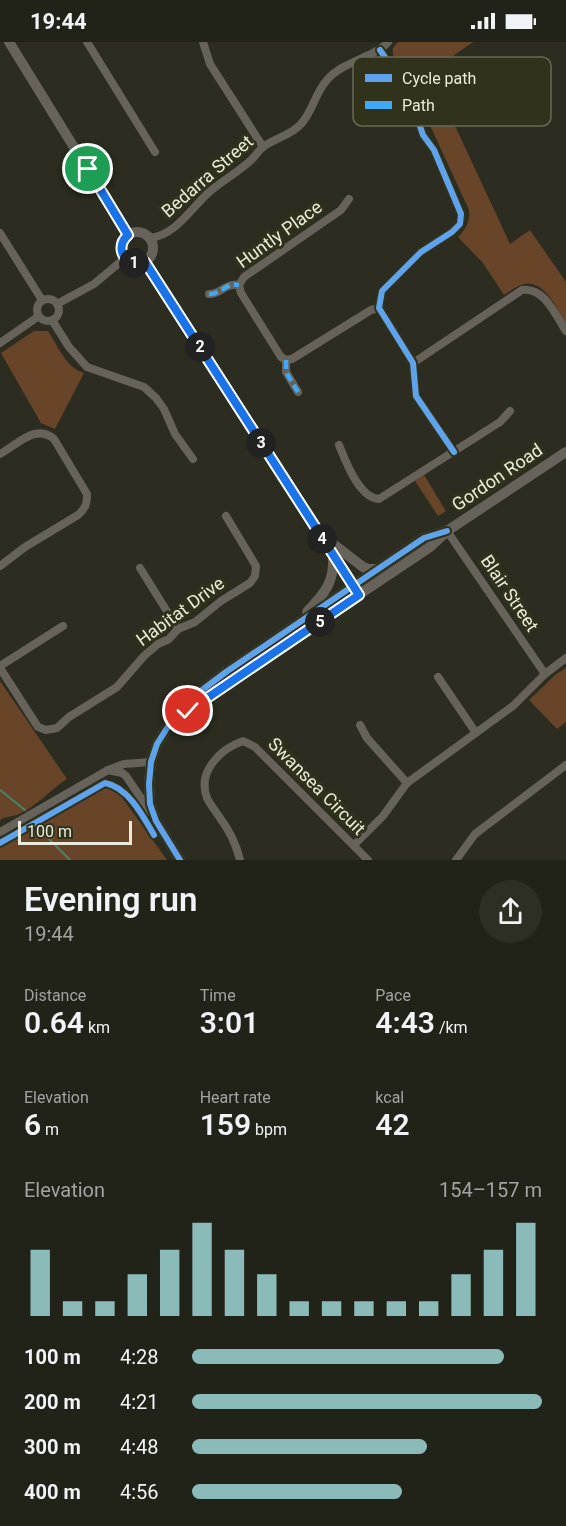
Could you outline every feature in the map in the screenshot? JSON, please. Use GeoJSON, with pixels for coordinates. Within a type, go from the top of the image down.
{"type":"FeatureCollection","features":[{"type":"Feature","properties":{"kind":"street"},"geometry":{"type":"LineString","coordinates":[[9,42],[128,235]]}},
{"type":"Feature","properties":{"kind":"street"},"geometry":{"type":"LineString","coordinates":[[87,42],[155,152]]}},
{"type":"Feature","properties":{"kind":"street"},"geometry":{"type":"LineString","coordinates":[[204,42],[210,64],[263,147]]}},
{"type":"Feature","properties":{"kind":"street","name":"Bedarra Street"},"geometry":{"type":"LineString","coordinates":[[362,57],[380,50],[388,42]]}},
{"type":"Feature","properties":{"kind":"street"},"geometry":{"type":"LineString","coordinates":[[380,50],[385,57]]}},
{"type":"Feature","properties":{"kind":"street","name":"Bedarra Street"},"geometry":{"type":"LineString","coordinates":[[150,238],[158,237],[173,228],[208,193],[252,160],[263,147],[293,132],[301,124],[320,90],[335,73],[353,62]]}},
{"type":"Feature","properties":{"kind":"street"},"geometry":{"type":"LineString","coordinates":[[420,126],[423,135],[434,150],[461,214],[460,224],[452,232],[421,252],[382,291],[379,308],[413,363],[416,396],[454,452]]}},
{"type":"Feature","properties":{"kind":"street","name":"Huntly Place"},"geometry":{"type":"LineString","coordinates":[[298,392],[286,372],[286,360],[281,357],[247,303],[239,285],[244,277],[341,210],[349,199]]}},
{"type":"Feature","properties":{"kind":"street"},"geometry":{"type":"LineString","coordinates":[[137,232],[150,238],[152,254],[145,262],[136,264],[125,258],[121,247],[128,235],[137,232]]}},
{"type":"Feature","properties":{"kind":"street"},"geometry":{"type":"LineString","coordinates":[[0,233],[42,300]]}},
{"type":"Feature","properties":{"kind":"street"},"geometry":{"type":"LineString","coordinates":[[57,304],[94,284],[125,258]]}},
{"type":"Feature","properties":{"kind":"street"},"geometry":{"type":"LineString","coordinates":[[145,262],[356,591]]}},
{"type":"Feature","properties":{"kind":"street"},"geometry":{"type":"LineString","coordinates":[[209,294],[213,295],[232,284],[239,285]]}},
{"type":"Feature","properties":{"kind":"street"},"geometry":{"type":"LineString","coordinates":[[413,363],[522,290],[530,289],[538,292],[566,331]]}},
{"type":"Feature","properties":{"kind":"street"},"geometry":{"type":"LineString","coordinates":[[52,299],[57,304],[58,314],[52,320],[43,320],[39,316],[37,308],[42,300],[52,299]]}},
{"type":"Feature","properties":{"kind":"street"},"geometry":{"type":"LineString","coordinates":[[286,360],[292,359],[371,310],[379,308]]}},
{"type":"Feature","properties":{"kind":"street"},"geometry":{"type":"LineString","coordinates":[[0,343],[39,316]]}},
{"type":"Feature","properties":{"kind":"street"},"geometry":{"type":"LineString","coordinates":[[52,320],[69,347],[87,367],[144,387],[156,398],[164,409],[175,434],[193,459]]}},
{"type":"Feature","properties":{"kind":"street"},"geometry":{"type":"LineString","coordinates":[[339,445],[345,461],[364,493],[373,499],[380,499],[500,422],[510,411]]}},
{"type":"Feature","properties":{"kind":"street"},"geometry":{"type":"LineString","coordinates":[[0,454],[27,436],[38,432],[47,433],[54,439],[87,494],[87,502],[84,510],[78,515],[25,547],[0,566]]}},
{"type":"Feature","properties":{"kind":"street","name":"Gordon Road"},"geometry":{"type":"LineString","coordinates":[[356,591],[430,547],[447,531],[566,452]]}},
{"type":"Feature","properties":{"kind":"street","name":"Habitat Drive"},"geometry":{"type":"LineString","coordinates":[[0,667],[38,727],[46,730],[57,728],[69,717],[117,687],[144,656],[158,644],[169,639],[178,629],[195,622],[221,601],[250,583],[255,576],[256,566],[226,516]]}},
{"type":"Feature","properties":{"kind":"street"},"geometry":{"type":"LineString","coordinates":[[316,530],[337,549],[363,567],[378,569]]}},
{"type":"Feature","properties":{"kind":"street","name":"Gordon Road"},"geometry":{"type":"LineString","coordinates":[[356,591],[378,569],[424,538],[447,531]]}},
{"type":"Feature","properties":{"kind":"street","name":"Blair Street"},"geometry":{"type":"LineString","coordinates":[[447,531],[545,674]]}},
{"type":"Feature","properties":{"kind":"street"},"geometry":{"type":"LineString","coordinates":[[294,625],[326,589],[333,577],[333,556]]}},
{"type":"Feature","properties":{"kind":"street"},"geometry":{"type":"LineString","coordinates":[[140,568],[178,629]]}},
{"type":"Feature","properties":{"kind":"street"},"geometry":{"type":"LineString","coordinates":[[156,821],[149,792],[151,762],[157,744],[181,706],[294,625],[356,591]]}},
{"type":"Feature","properties":{"kind":"street"},"geometry":{"type":"LineString","coordinates":[[172,719],[198,704],[356,591]]}},
{"type":"Feature","properties":{"kind":"street"},"geometry":{"type":"LineString","coordinates":[[0,667],[63,626]]}},
{"type":"Feature","properties":{"kind":"street"},"geometry":{"type":"LineString","coordinates":[[354,845],[383,816],[407,783],[513,706],[545,674],[566,658]]}},
{"type":"Feature","properties":{"kind":"street"},"geometry":{"type":"LineString","coordinates":[[438,676],[476,733]]}},
{"type":"Feature","properties":{"kind":"street"},"geometry":{"type":"LineString","coordinates":[[360,724],[367,738],[407,783]]}},
{"type":"Feature","properties":{"kind":"street","name":"Swansea Circuit"},"geometry":{"type":"LineString","coordinates":[[240,860],[233,838],[205,791],[210,766],[219,756],[243,741],[255,747],[368,860]]}},
{"type":"Feature","properties":{"kind":"street"},"geometry":{"type":"LineString","coordinates":[[0,832],[108,770],[124,764],[151,762]]}},
{"type":"Feature","properties":{"kind":"street"},"geometry":{"type":"LineString","coordinates":[[456,860],[475,834],[566,765]]}},
{"type":"Feature","properties":{"kind":"street"},"geometry":{"type":"LineString","coordinates":[[108,770],[122,772],[126,776],[180,860]]}},
{"type":"Feature","properties":{"kind":"shaded area"},"geometry":{"type":"Polygon","coordinates":[[[398,42],[473,42],[452,57],[394,57],[393,48],[398,42]]]}},
{"type":"Feature","properties":{"kind":"shaded area"},"geometry":{"type":"Polygon","coordinates":[[[430,126],[455,126],[510,244],[530,230],[566,282],[566,323],[548,295],[536,285],[521,285],[504,295],[483,263],[458,237],[467,225],[469,210],[430,126]]]}},
{"type":"Feature","properties":{"kind":"shaded area"},"geometry":{"type":"Polygon","coordinates":[[[34,331],[48,331],[67,361],[84,373],[55,429],[41,423],[1,353],[34,331]]]}},
{"type":"Feature","properties":{"kind":"shaded area"},"geometry":{"type":"Polygon","coordinates":[[[424,475],[446,511],[438,516],[415,481],[424,475]]]}},
{"type":"Feature","properties":{"kind":"shaded area"},"geometry":{"type":"Polygon","coordinates":[[[566,668],[566,722],[557,729],[529,700],[555,675],[566,668]]]}},
{"type":"Feature","properties":{"kind":"shaded area"},"geometry":{"type":"Polygon","coordinates":[[[0,681],[67,779],[26,811],[0,820],[0,681]]]}},
{"type":"Feature","properties":{"kind":"shaded area"},"geometry":{"type":"Polygon","coordinates":[[[100,788],[116,789],[167,860],[0,860],[0,848],[100,788]]]}},
{"type":"Feature","properties":{"kind":"waterway"},"geometry":{"type":"LineString","coordinates":[[0,790],[25,810]]}},
{"type":"Feature","properties":{"kind":"waterway"},"geometry":{"type":"LineString","coordinates":[[35,825],[70,860]]}},
{"type":"Feature","properties":{"kind":"marked path"},"geometry":{"type":"LineString","coordinates":[[209,294],[239,285]]}},
{"type":"Feature","properties":{"kind":"marked path"},"geometry":{"type":"LineString","coordinates":[[286,360],[286,372],[298,392]]}},
{"type":"Feature","properties":{"kind":"cycle path"},"geometry":{"type":"LineString","coordinates":[[380,50],[385,57]]}},
{"type":"Feature","properties":{"kind":"cycle path"},"geometry":{"type":"LineString","coordinates":[[420,126],[423,135],[434,150],[461,214],[460,224],[452,232],[421,252],[382,291],[379,308],[413,363],[416,396],[454,452]]}},
{"type":"Feature","properties":{"kind":"cycle path"},"geometry":{"type":"LineString","coordinates":[[180,860],[156,821],[150,804],[149,784],[151,762],[157,744],[181,706],[226,672],[424,538],[447,531]]}},
{"type":"Feature","properties":{"kind":"cycle path"},"geometry":{"type":"LineString","coordinates":[[0,843],[105,783],[128,796],[154,835]]}},
{"type":"Feature","properties":{"kind":"route"},"geometry":{"type":"LineString","coordinates":[[88,169],[128,235],[121,247],[124,257],[131,263],[145,262],[359,595],[188,711]]}}]}
